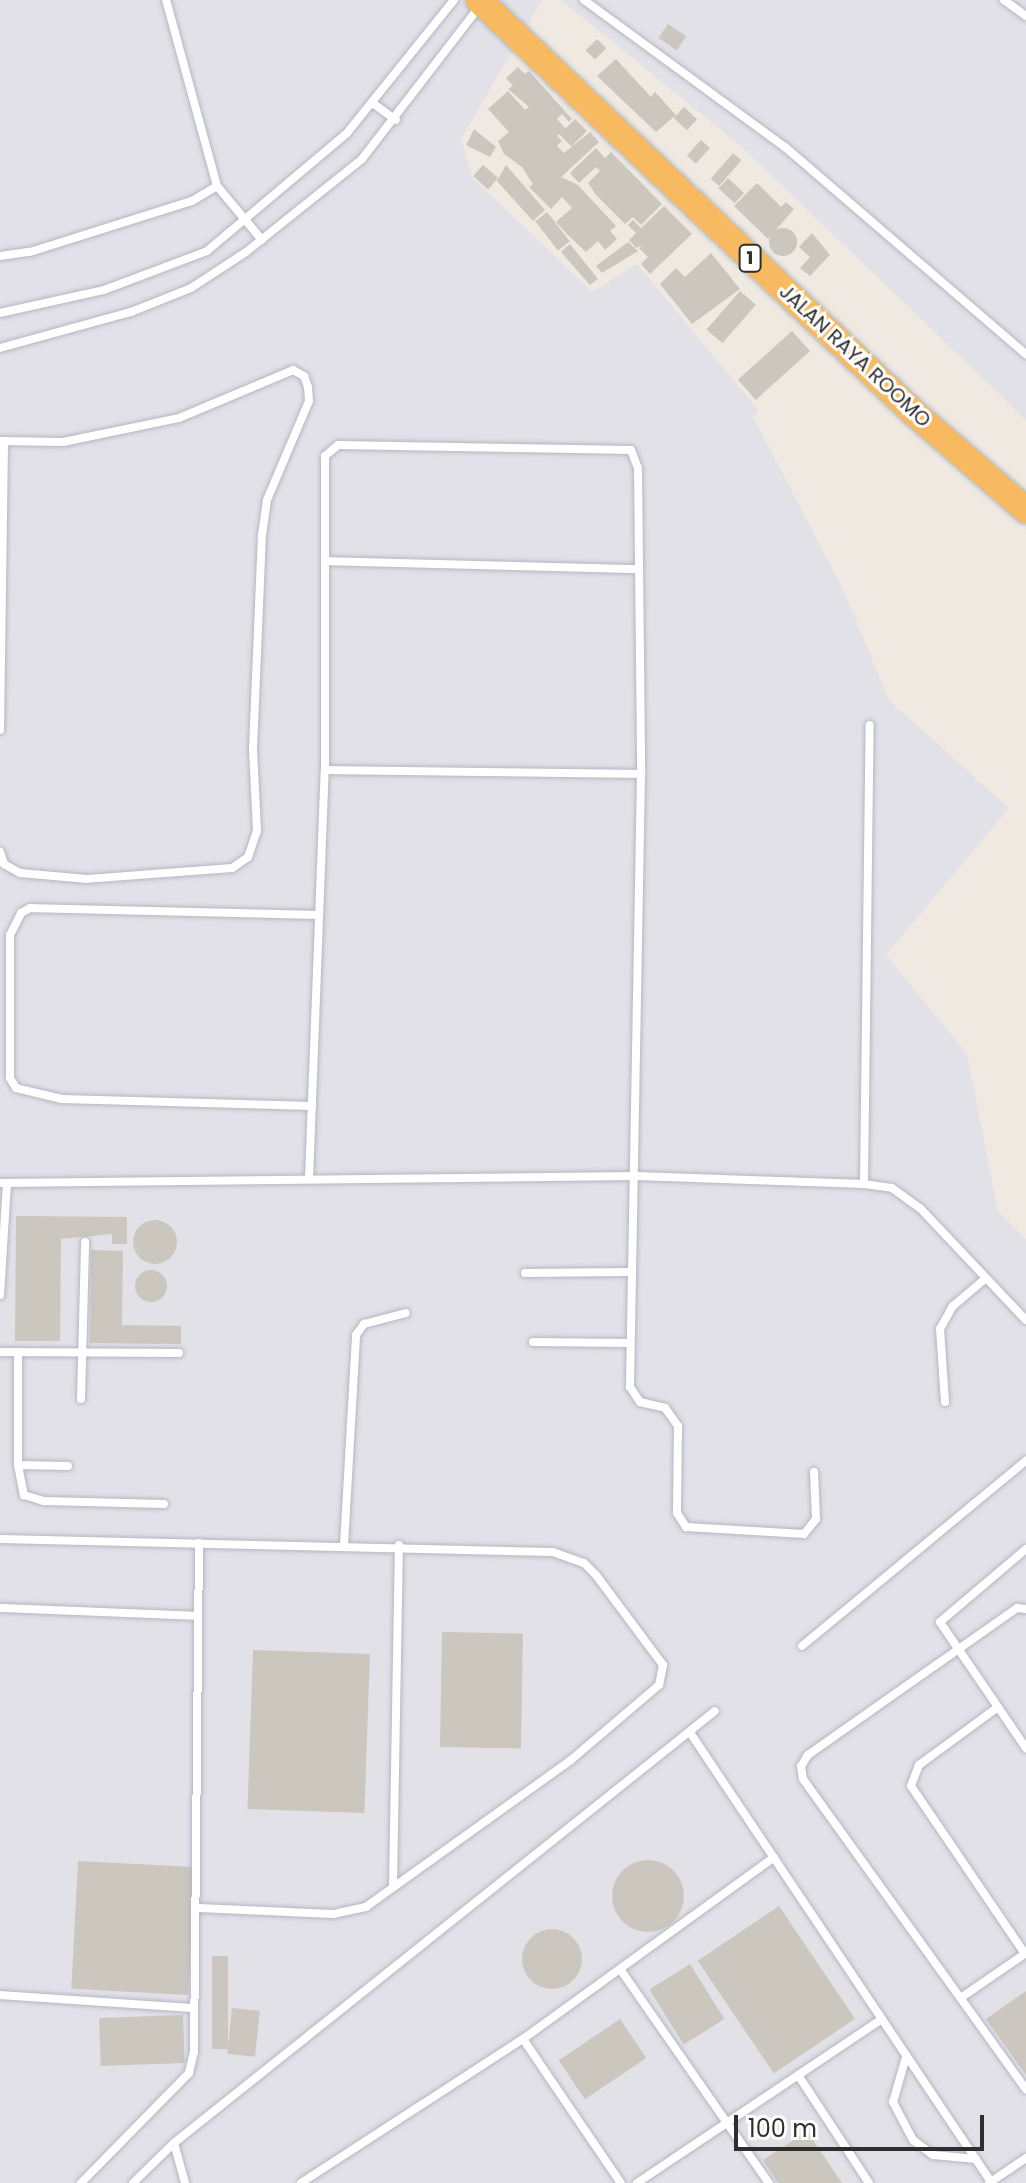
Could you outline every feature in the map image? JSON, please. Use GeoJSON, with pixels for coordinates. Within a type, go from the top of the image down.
{"type":"FeatureCollection","features":[{"type":"Feature","properties":{"kind":"highway","name":"JALAN RAYA ROOMO"},"geometry":{"type":"LineString","coordinates":[[481,1],[913,412],[1026,510]]}},
{"type":"Feature","properties":{"kind":"lane"},"geometry":{"type":"LineString","coordinates":[[166,0],[217,186],[262,240]]}},
{"type":"Feature","properties":{"kind":"lane"},"geometry":{"type":"LineString","coordinates":[[0,313],[104,290],[177,266],[247,221],[374,104],[454,0]]}},
{"type":"Feature","properties":{"kind":"lane"},"geometry":{"type":"LineString","coordinates":[[584,0],[785,147],[1026,354]]}},
{"type":"Feature","properties":{"kind":"lane"},"geometry":{"type":"LineString","coordinates":[[1004,0],[1026,16]]}},
{"type":"Feature","properties":{"kind":"lane"},"geometry":{"type":"LineString","coordinates":[[0,348],[70,333],[191,288],[262,240],[362,159],[396,120],[481,1]]}},
{"type":"Feature","properties":{"kind":"lane"},"geometry":{"type":"LineString","coordinates":[[374,104],[396,120]]}},
{"type":"Feature","properties":{"kind":"lane"},"geometry":{"type":"LineString","coordinates":[[0,256],[30,252],[192,201],[217,186]]}},
{"type":"Feature","properties":{"kind":"lane"},"geometry":{"type":"LineString","coordinates":[[0,730],[2,441],[63,442],[179,418],[293,370],[304,376],[309,401],[267,500],[262,534],[253,749],[257,831],[248,857],[232,868],[87,879],[20,873],[4,864],[0,852]]}},
{"type":"Feature","properties":{"kind":"lane"},"geometry":{"type":"LineString","coordinates":[[309,1179],[316,915],[325,770],[322,468],[330,448],[338,445],[622,447],[631,450],[638,468],[636,569],[641,774],[636,1176],[628,1343],[634,1396],[665,1408],[678,1426],[677,1513],[686,1527],[804,1534],[816,1519],[814,1472]]}},
{"type":"Feature","properties":{"kind":"lane"},"geometry":{"type":"LineString","coordinates":[[325,561],[636,569]]}},
{"type":"Feature","properties":{"kind":"lane"},"geometry":{"type":"LineString","coordinates":[[864,1184],[870,725]]}},
{"type":"Feature","properties":{"kind":"lane"},"geometry":{"type":"LineString","coordinates":[[325,770],[641,774]]}},
{"type":"Feature","properties":{"kind":"lane"},"geometry":{"type":"LineString","coordinates":[[312,1106],[62,1099],[16,1088],[10,1078],[10,935],[21,913],[30,908],[316,915]]}},
{"type":"Feature","properties":{"kind":"lane"},"geometry":{"type":"LineString","coordinates":[[0,1295],[4,1183],[636,1176],[864,1184],[892,1188],[920,1208],[1026,1320]]}},
{"type":"Feature","properties":{"kind":"lane"},"geometry":{"type":"LineString","coordinates":[[81,1399],[85,1242]]}},
{"type":"Feature","properties":{"kind":"lane"},"geometry":{"type":"LineString","coordinates":[[525,1273],[629,1272]]}},
{"type":"Feature","properties":{"kind":"lane"},"geometry":{"type":"LineString","coordinates":[[945,1402],[940,1329],[953,1306],[986,1278]]}},
{"type":"Feature","properties":{"kind":"lane"},"geometry":{"type":"LineString","coordinates":[[344,1545],[356,1335],[364,1324],[406,1313]]}},
{"type":"Feature","properties":{"kind":"lane"},"geometry":{"type":"LineString","coordinates":[[533,1342],[628,1343]]}},
{"type":"Feature","properties":{"kind":"lane"},"geometry":{"type":"LineString","coordinates":[[0,1352],[179,1353]]}},
{"type":"Feature","properties":{"kind":"lane"},"geometry":{"type":"LineString","coordinates":[[18,1353],[19,1486],[31,1499],[164,1504]]}},
{"type":"Feature","properties":{"kind":"lane"},"geometry":{"type":"LineString","coordinates":[[802,1646],[1026,1461]]}},
{"type":"Feature","properties":{"kind":"lane"},"geometry":{"type":"LineString","coordinates":[[18,1465],[68,1466]]}},
{"type":"Feature","properties":{"kind":"lane"},"geometry":{"type":"LineString","coordinates":[[0,1539],[399,1545],[553,1552],[584,1563],[665,1670],[659,1685],[571,1760],[352,1912],[197,1908]]}},
{"type":"Feature","properties":{"kind":"lane"},"geometry":{"type":"LineString","coordinates":[[81,2183],[189,2073],[194,2052],[192,2008],[197,1908],[199,1543]]}},
{"type":"Feature","properties":{"kind":"lane"},"geometry":{"type":"LineString","coordinates":[[393,1885],[399,1545]]}},
{"type":"Feature","properties":{"kind":"lane"},"geometry":{"type":"LineString","coordinates":[[1026,1549],[941,1618],[940,1626],[1026,1748]]}},
{"type":"Feature","properties":{"kind":"lane"},"geometry":{"type":"LineString","coordinates":[[0,1608],[197,1616]]}},
{"type":"Feature","properties":{"kind":"lane"},"geometry":{"type":"LineString","coordinates":[[1026,1609],[1017,1608],[808,1755],[801,1766],[803,1779],[1026,2089]]}},
{"type":"Feature","properties":{"kind":"lane"},"geometry":{"type":"LineString","coordinates":[[962,1997],[1026,1954],[911,1786],[919,1765],[998,1707]]}},
{"type":"Feature","properties":{"kind":"lane"},"geometry":{"type":"LineString","coordinates":[[133,2183],[174,2143],[691,1734],[715,1711]]}},
{"type":"Feature","properties":{"kind":"lane"},"geometry":{"type":"LineString","coordinates":[[691,1734],[990,2182],[1026,2158]]}},
{"type":"Feature","properties":{"kind":"lane"},"geometry":{"type":"LineString","coordinates":[[301,2183],[523,2039],[774,1857]]}},
{"type":"Feature","properties":{"kind":"lane"},"geometry":{"type":"LineString","coordinates":[[620,1969],[769,2183]]}},
{"type":"Feature","properties":{"kind":"lane"},"geometry":{"type":"LineString","coordinates":[[0,1995],[192,2008]]}},
{"type":"Feature","properties":{"kind":"lane"},"geometry":{"type":"LineString","coordinates":[[637,2183],[882,2019]]}},
{"type":"Feature","properties":{"kind":"lane"},"geometry":{"type":"LineString","coordinates":[[523,2039],[621,2183]]}},
{"type":"Feature","properties":{"kind":"lane"},"geometry":{"type":"LineString","coordinates":[[906,2057],[893,2102],[913,2140],[933,2155],[976,2159]]}},
{"type":"Feature","properties":{"kind":"lane"},"geometry":{"type":"LineString","coordinates":[[798,2075],[869,2183]]}},
{"type":"Feature","properties":{"kind":"lane"},"geometry":{"type":"LineString","coordinates":[[174,2143],[185,2183]]}},
{"type":"Feature","properties":{"kind":"shaded area"},"geometry":{"type":"Polygon","coordinates":[[[0,0],[542,0],[461,139],[472,177],[592,292],[637,264],[759,411],[753,417],[841,585],[889,700],[1009,808],[886,955],[967,1054],[998,1212],[1026,1239],[1026,2183],[0,2183],[0,0]]]}},
{"type":"Feature","properties":{"kind":"shaded area"},"geometry":{"type":"Polygon","coordinates":[[[561,0],[1026,0],[1026,420],[742,147],[561,0]]]}},
{"type":"Feature","properties":{"kind":"building"},"geometry":{"type":"Polygon","coordinates":[[[668,24],[686,36],[677,50],[658,38],[668,24]]]}},
{"type":"Feature","properties":{"kind":"building"},"geometry":{"type":"Polygon","coordinates":[[[597,39],[606,48],[595,60],[586,50],[597,39]]]}},
{"type":"Feature","properties":{"kind":"building"},"geometry":{"type":"Polygon","coordinates":[[[616,59],[651,97],[655,92],[676,115],[656,132],[597,76],[616,59]]]}},
{"type":"Feature","properties":{"kind":"building"},"geometry":{"type":"Polygon","coordinates":[[[518,67],[525,74],[529,71],[572,119],[569,122],[562,114],[557,119],[566,129],[557,136],[562,141],[557,146],[564,153],[590,132],[599,142],[561,177],[578,185],[616,226],[610,231],[617,239],[605,250],[598,241],[586,252],[568,235],[556,222],[572,208],[562,197],[551,209],[529,187],[533,184],[522,167],[504,154],[498,141],[509,132],[488,109],[508,91],[525,110],[529,107],[508,89],[513,86],[506,78],[518,67]]]}},
{"type":"Feature","properties":{"kind":"building"},"geometry":{"type":"Polygon","coordinates":[[[684,107],[697,119],[687,130],[674,118],[684,107]]]}},
{"type":"Feature","properties":{"kind":"building"},"geometry":{"type":"Polygon","coordinates":[[[575,119],[587,131],[571,147],[559,135],[575,119]]]}},
{"type":"Feature","properties":{"kind":"building"},"geometry":{"type":"Polygon","coordinates":[[[474,129],[496,147],[490,157],[466,145],[474,129]]]}},
{"type":"Feature","properties":{"kind":"building"},"geometry":{"type":"Polygon","coordinates":[[[701,140],[710,148],[696,164],[687,156],[701,140]]]}},
{"type":"Feature","properties":{"kind":"building"},"geometry":{"type":"Polygon","coordinates":[[[596,148],[605,158],[611,152],[662,204],[641,225],[633,217],[625,224],[596,195],[588,183],[600,171],[596,167],[579,183],[570,173],[596,148]]]}},
{"type":"Feature","properties":{"kind":"building"},"geometry":{"type":"Polygon","coordinates":[[[733,153],[741,160],[719,186],[711,179],[733,153]]]}},
{"type":"Feature","properties":{"kind":"building"},"geometry":{"type":"Polygon","coordinates":[[[483,165],[498,178],[488,189],[473,176],[483,165]]]}},
{"type":"Feature","properties":{"kind":"building"},"geometry":{"type":"Polygon","coordinates":[[[506,165],[545,210],[533,221],[497,181],[506,165]]]}},
{"type":"Feature","properties":{"kind":"building"},"geometry":{"type":"Polygon","coordinates":[[[728,178],[744,193],[735,203],[718,188],[728,178]]]}},
{"type":"Feature","properties":{"kind":"building"},"geometry":{"type":"Polygon","coordinates":[[[757,183],[781,207],[786,202],[794,209],[768,239],[734,206],[757,183]]]}},
{"type":"Feature","properties":{"kind":"building"},"geometry":{"type":"Polygon","coordinates":[[[664,206],[692,234],[650,274],[641,264],[648,257],[639,248],[643,245],[636,248],[629,240],[636,233],[628,225],[633,220],[641,228],[664,206]]]}},
{"type":"Feature","properties":{"kind":"building"},"geometry":{"type":"Polygon","coordinates":[[[547,212],[570,241],[558,250],[535,221],[547,212]]]}},
{"type":"Feature","properties":{"kind":"building"},"geometry":{"type":"Polygon","coordinates":[[[783,228],[793,232],[797,242],[793,252],[783,256],[773,252],[769,242],[773,232],[783,228]]]}},
{"type":"Feature","properties":{"kind":"building"},"geometry":{"type":"Polygon","coordinates":[[[812,233],[830,255],[810,276],[800,268],[810,257],[799,247],[812,233]]]}},
{"type":"Feature","properties":{"kind":"building"},"geometry":{"type":"Polygon","coordinates":[[[628,242],[638,251],[602,273],[596,266],[628,242]]]}},
{"type":"Feature","properties":{"kind":"building"},"geometry":{"type":"Polygon","coordinates":[[[570,244],[598,279],[590,285],[561,252],[570,244]]]}},
{"type":"Feature","properties":{"kind":"building"},"geometry":{"type":"Polygon","coordinates":[[[711,253],[740,289],[692,324],[660,284],[676,268],[685,277],[711,253]]]}},
{"type":"Feature","properties":{"kind":"building"},"geometry":{"type":"Polygon","coordinates":[[[740,291],[756,305],[722,343],[707,329],[740,291]]]}},
{"type":"Feature","properties":{"kind":"building"},"geometry":{"type":"Polygon","coordinates":[[[792,331],[810,351],[756,400],[738,380],[792,331]]]}},
{"type":"Feature","properties":{"kind":"building"},"geometry":{"type":"Polygon","coordinates":[[[16,1216],[127,1217],[127,1244],[112,1244],[112,1234],[61,1239],[60,1341],[15,1341],[16,1216]]]}},
{"type":"Feature","properties":{"kind":"building"},"geometry":{"type":"Polygon","coordinates":[[[155,1220],[170,1227],[177,1242],[170,1257],[155,1264],[140,1257],[133,1242],[140,1227],[155,1220]]]}},
{"type":"Feature","properties":{"kind":"building"},"geometry":{"type":"Polygon","coordinates":[[[91,1250],[123,1251],[122,1325],[181,1326],[181,1344],[90,1343],[91,1250]]]}},
{"type":"Feature","properties":{"kind":"building"},"geometry":{"type":"Polygon","coordinates":[[[151,1270],[162,1275],[167,1286],[162,1297],[151,1302],[140,1297],[135,1286],[140,1275],[151,1270]]]}},
{"type":"Feature","properties":{"kind":"building"},"geometry":{"type":"Polygon","coordinates":[[[442,1632],[523,1633],[521,1748],[440,1747],[442,1632]]]}},
{"type":"Feature","properties":{"kind":"building"},"geometry":{"type":"Polygon","coordinates":[[[253,1650],[370,1654],[364,1813],[247,1809],[253,1650]]]}},
{"type":"Feature","properties":{"kind":"building"},"geometry":{"type":"Polygon","coordinates":[[[641,1860],[655,1860],[674,1870],[684,1889],[684,1903],[674,1922],[655,1932],[641,1932],[622,1922],[612,1903],[612,1889],[622,1870],[641,1860]]]}},
{"type":"Feature","properties":{"kind":"building"},"geometry":{"type":"Polygon","coordinates":[[[78,1861],[195,1867],[188,1995],[71,1989],[78,1861]]]}},
{"type":"Feature","properties":{"kind":"building"},"geometry":{"type":"Polygon","coordinates":[[[779,1906],[855,2019],[774,2074],[698,1961],[779,1906]]]}},
{"type":"Feature","properties":{"kind":"building"},"geometry":{"type":"Polygon","coordinates":[[[552,1929],[563,1931],[573,1938],[580,1948],[580,1970],[573,1980],[563,1987],[552,1989],[541,1987],[531,1980],[524,1970],[522,1959],[524,1948],[531,1938],[541,1931],[552,1929]]]}},
{"type":"Feature","properties":{"kind":"building"},"geometry":{"type":"Polygon","coordinates":[[[212,1956],[228,1956],[228,2049],[212,2049],[212,1956]]]}},
{"type":"Feature","properties":{"kind":"building"},"geometry":{"type":"Polygon","coordinates":[[[690,1964],[724,2019],[684,2045],[649,1989],[690,1964]]]}},
{"type":"Feature","properties":{"kind":"building"},"geometry":{"type":"Polygon","coordinates":[[[1026,1991],[1026,2075],[986,2019],[1026,1991]]]}},
{"type":"Feature","properties":{"kind":"building"},"geometry":{"type":"Polygon","coordinates":[[[232,2008],[260,2011],[255,2057],[227,2054],[232,2008]]]}},
{"type":"Feature","properties":{"kind":"building"},"geometry":{"type":"Polygon","coordinates":[[[183,2015],[185,2063],[101,2066],[99,2018],[183,2015]]]}},
{"type":"Feature","properties":{"kind":"building"},"geometry":{"type":"Polygon","coordinates":[[[620,2019],[646,2058],[585,2099],[559,2060],[620,2019]]]}},
{"type":"Feature","properties":{"kind":"building"},"geometry":{"type":"Polygon","coordinates":[[[807,2131],[842,2183],[778,2183],[763,2160],[807,2131]]]}}]}
